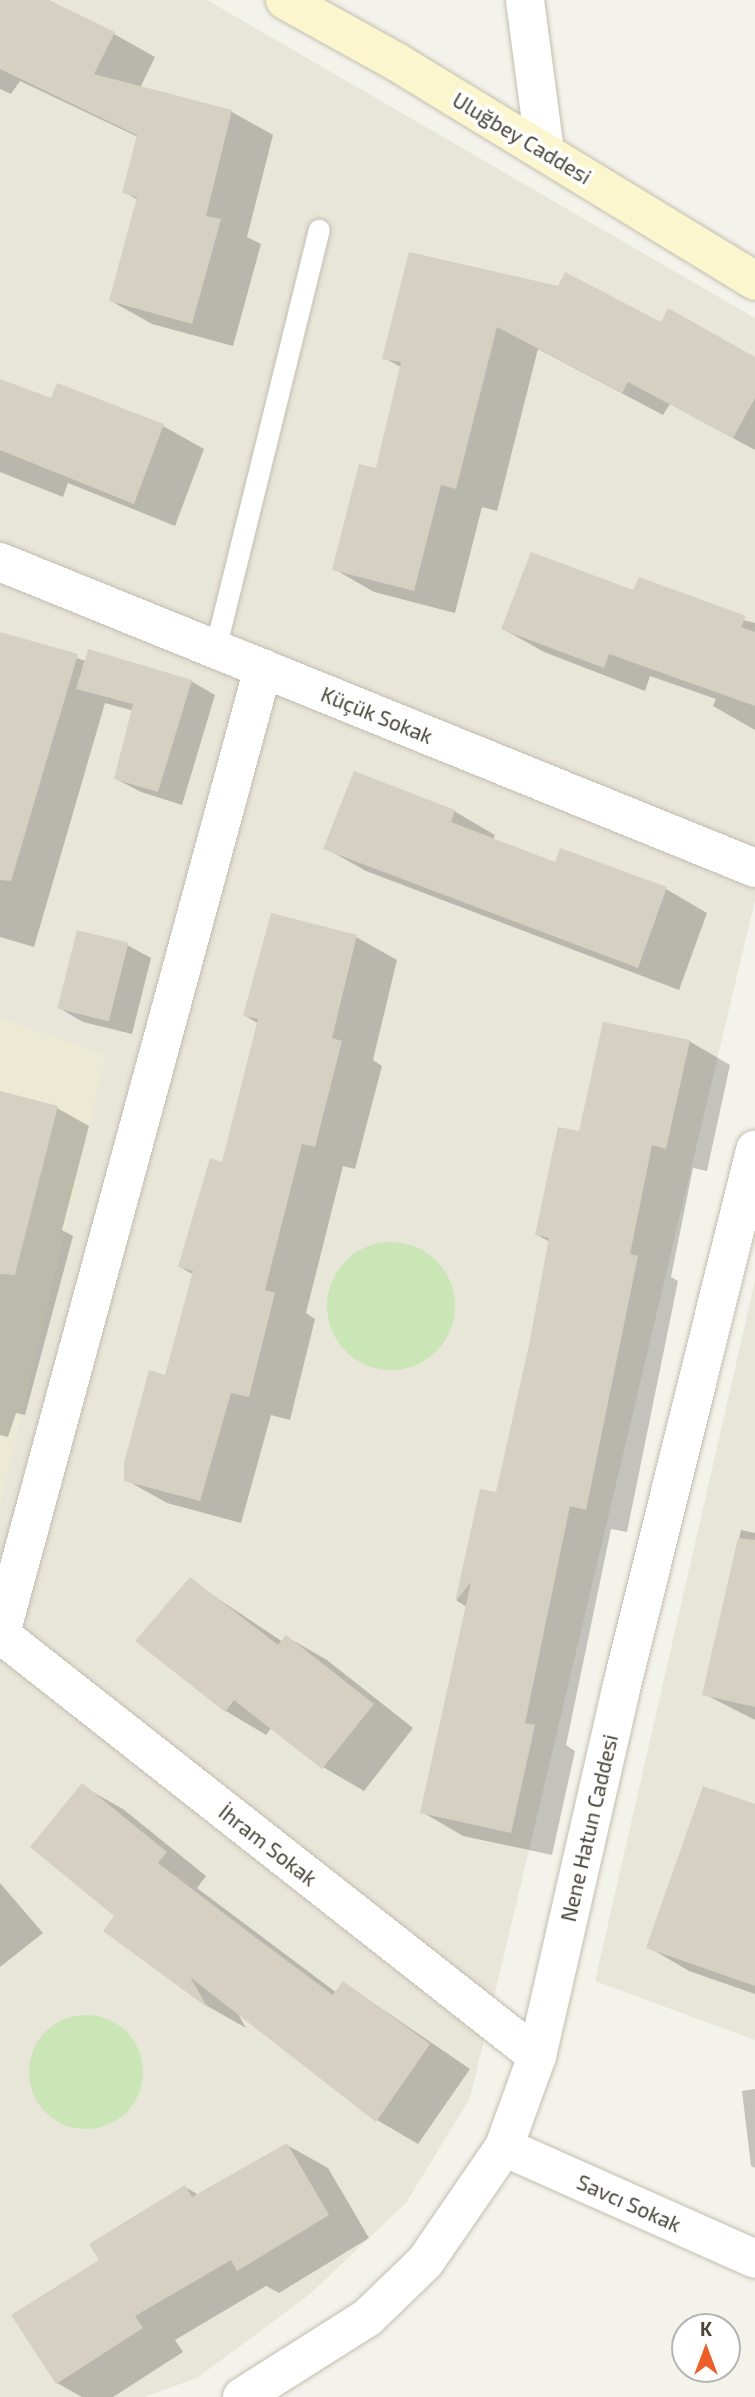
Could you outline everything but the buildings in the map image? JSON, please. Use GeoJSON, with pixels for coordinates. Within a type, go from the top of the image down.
{"type":"FeatureCollection","features":[{"type":"Feature","properties":{"kind":"street","name":"Uluğbey Caddesi"},"geometry":{"type":"LineString","coordinates":[[285,0],[545,152],[755,281]]}},
{"type":"Feature","properties":{"kind":"street"},"geometry":{"type":"LineString","coordinates":[[525,0],[545,152]]}},
{"type":"Feature","properties":{"kind":"street","name":"Küçük Sokak"},"geometry":{"type":"LineString","coordinates":[[0,562],[755,868]]}},
{"type":"Feature","properties":{"kind":"street"},"geometry":{"type":"LineString","coordinates":[[0,1635],[263,668]]}},
{"type":"Feature","properties":{"kind":"street","name":"Nene Hatun Caddesi"},"geometry":{"type":"LineString","coordinates":[[242,2397],[367,2318],[425,2262],[504,2147],[537,2056],[620,1693],[755,1150]]}},
{"type":"Feature","properties":{"kind":"street","name":"İhram Sokak"},"geometry":{"type":"LineString","coordinates":[[0,1635],[537,2056]]}},
{"type":"Feature","properties":{"kind":"street","name":"Savcı Sokak"},"geometry":{"type":"LineString","coordinates":[[504,2147],[755,2259]]}},
{"type":"Feature","properties":{"kind":"lane"},"geometry":{"type":"LineString","coordinates":[[215,649],[318,230]]}},
{"type":"Feature","properties":{"kind":"shaded area"},"geometry":{"type":"Polygon","coordinates":[[[0,0],[207,0],[755,318],[755,900],[470,2098],[406,2203],[310,2294],[197,2378],[144,2397],[0,2397],[0,0]]]}},
{"type":"Feature","properties":{"kind":"shaded area"},"geometry":{"type":"Polygon","coordinates":[[[0,1018],[106,1055],[0,1507],[0,1018]]]}},
{"type":"Feature","properties":{"kind":"shaded area"},"geometry":{"type":"Polygon","coordinates":[[[755,1281],[755,2040],[595,1981],[755,1281]]]}},
{"type":"Feature","properties":{"kind":"green space"},"geometry":{"type":"Polygon","coordinates":[[[391,1242],[416,1247],[436,1261],[450,1281],[455,1306],[450,1331],[436,1351],[416,1365],[391,1370],[366,1365],[346,1351],[332,1331],[327,1306],[332,1281],[346,1261],[366,1247],[391,1242]]]}},
{"type":"Feature","properties":{"kind":"green space"},"geometry":{"type":"Polygon","coordinates":[[[86,2015],[108,2019],[127,2031],[139,2050],[143,2072],[139,2094],[127,2113],[108,2125],[86,2129],[64,2125],[45,2113],[33,2094],[29,2072],[33,2050],[45,2031],[64,2019],[86,2015]]]}}]}
